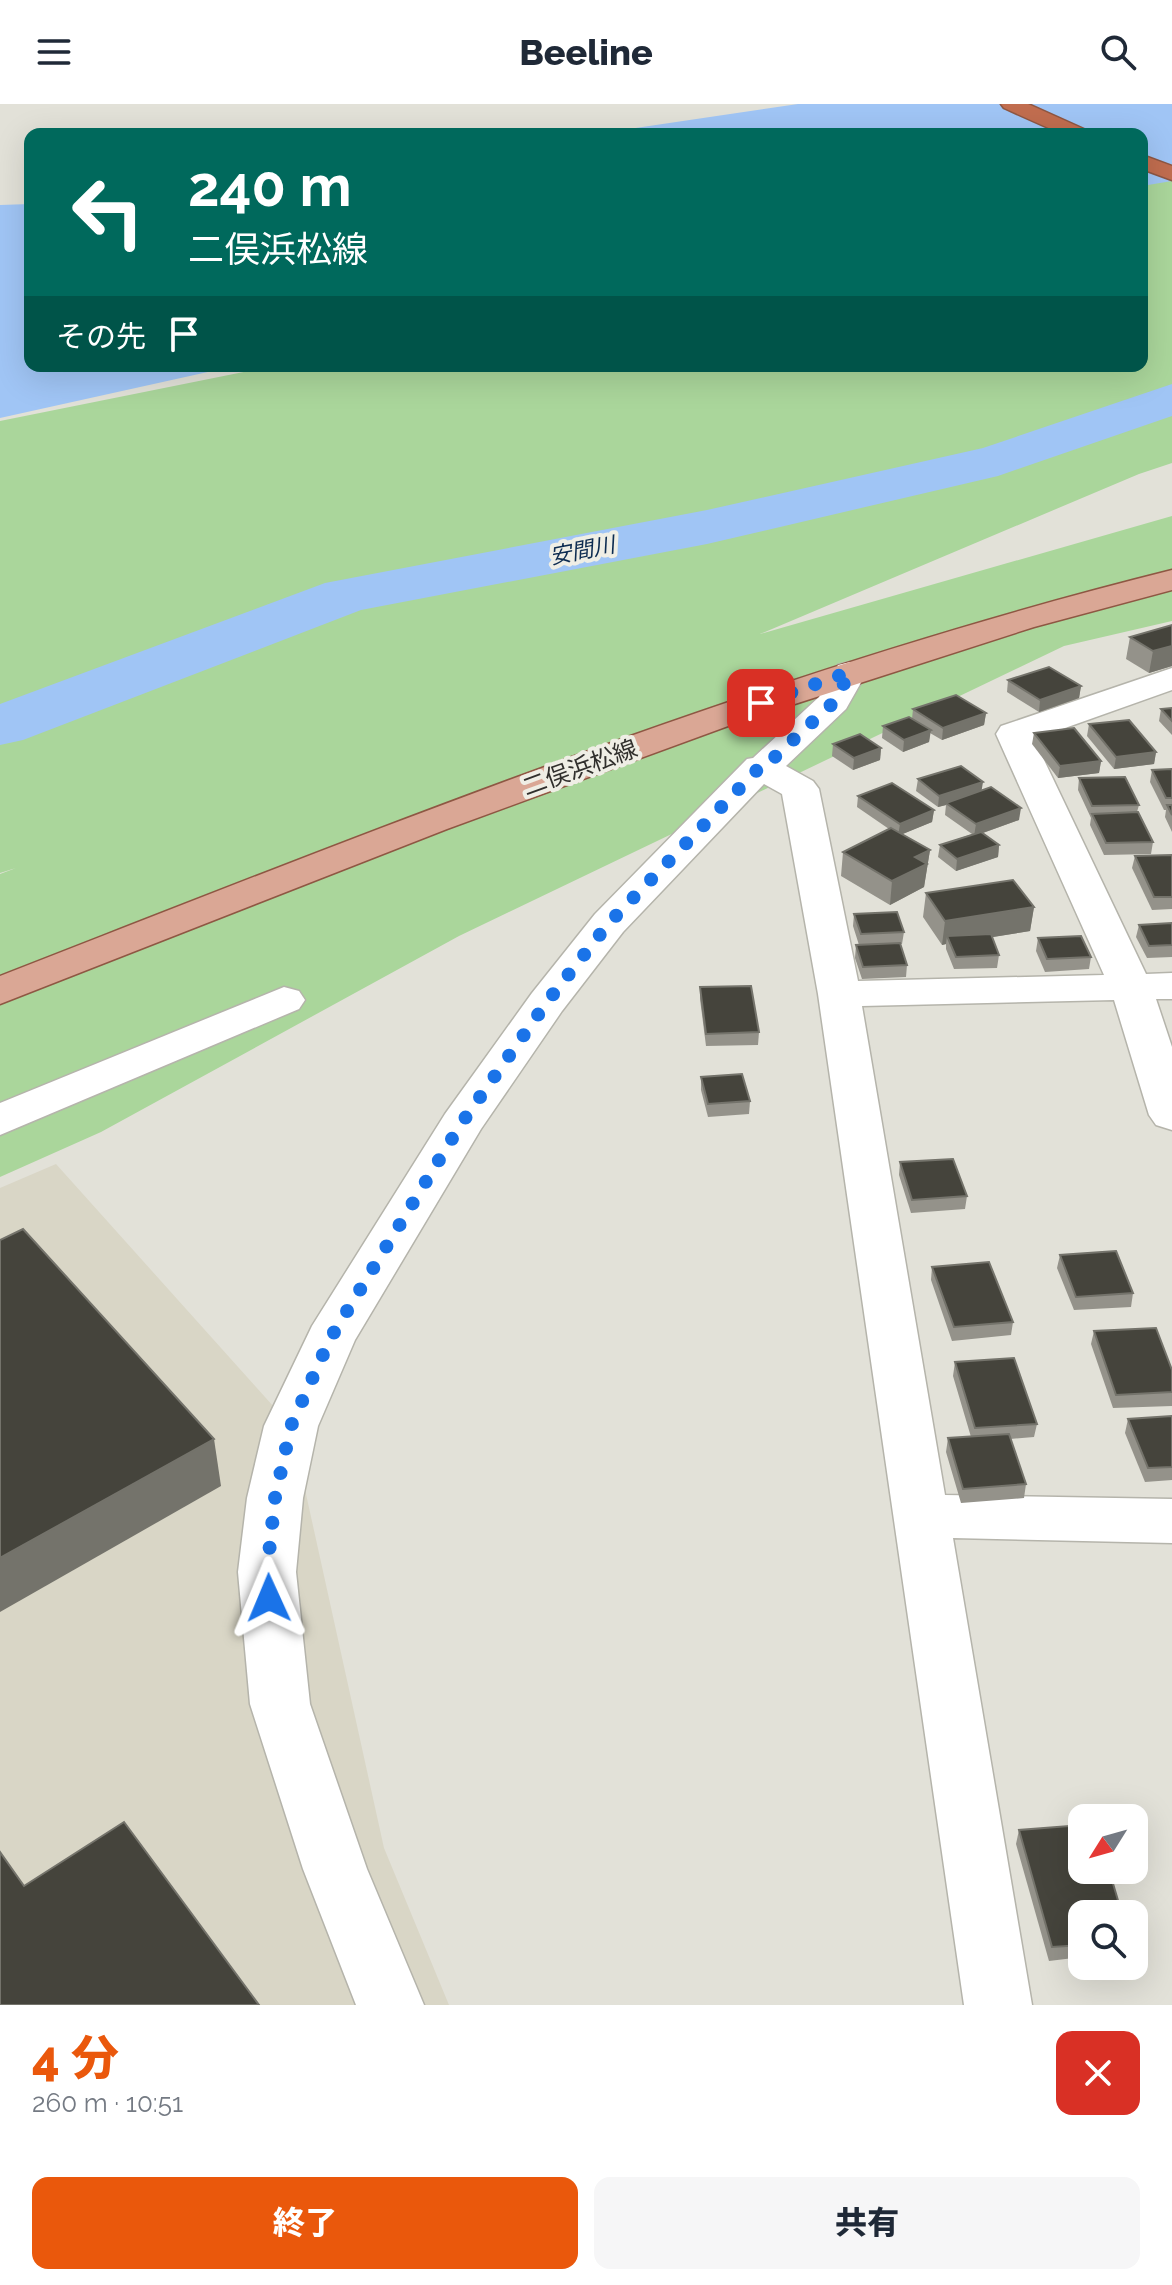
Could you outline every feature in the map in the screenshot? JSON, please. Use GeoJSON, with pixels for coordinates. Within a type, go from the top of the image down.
{"type":"FeatureCollection","features":[{"type":"Feature","properties":{"kind":"highway"},"geometry":{"type":"LineString","coordinates":[[1011,104],[1065,128]]}},
{"type":"Feature","properties":{"kind":"highway"},"geometry":{"type":"LineString","coordinates":[[1148,164],[1172,174]]}},
{"type":"Feature","properties":{"kind":"main road","name":"二俣浜松線"},"geometry":{"type":"LineString","coordinates":[[0,991],[496,798],[850,672],[1083,602],[1172,580]]}},
{"type":"Feature","properties":{"kind":"street"},"geometry":{"type":"LineString","coordinates":[[390,2005],[335,1869],[280,1704],[267,1572],[275,1498],[291,1426],[330,1339],[461,1124],[529,1026],[609,923],[752,778],[834,702],[850,672]]}},
{"type":"Feature","properties":{"kind":"street"},"geometry":{"type":"LineString","coordinates":[[1172,678],[1014,734],[1152,986],[1172,1115]]}},
{"type":"Feature","properties":{"kind":"street"},"geometry":{"type":"LineString","coordinates":[[752,778],[800,789],[839,994],[998,2005]]}},
{"type":"Feature","properties":{"kind":"street"},"geometry":{"type":"LineString","coordinates":[[839,994],[1152,986]]}},
{"type":"Feature","properties":{"kind":"street"},"geometry":{"type":"LineString","coordinates":[[0,1120],[284,1000]]}},
{"type":"Feature","properties":{"kind":"street"},"geometry":{"type":"LineString","coordinates":[[920,1516],[1172,1521]]}},
{"type":"Feature","properties":{"kind":"shaded area"},"geometry":{"type":"Polygon","coordinates":[[[56,1164],[291,1426],[384,1848],[449,2005],[0,2005],[0,1188],[56,1164]]]}},
{"type":"Feature","properties":{"kind":"green space"},"geometry":{"type":"Polygon","coordinates":[[[1172,178],[1172,463],[1139,474],[760,634],[1172,516],[1172,621],[1064,646],[459,936],[101,1132],[0,1177],[0,874],[16,868],[0,873],[0,421],[243,372],[1148,372],[1148,183],[1172,178]]]}},
{"type":"Feature","properties":{"kind":"water"},"geometry":{"type":"Polygon","coordinates":[[[798,104],[1172,104],[1172,181],[1148,185],[1148,128],[636,128],[798,104]]]}},
{"type":"Feature","properties":{"kind":"water"},"geometry":{"type":"Polygon","coordinates":[[[24,204],[24,372],[208,372],[0,418],[0,205],[24,204]]]}},
{"type":"Feature","properties":{"kind":"building"},"geometry":{"type":"Polygon","coordinates":[[[1172,625],[1172,646],[1153,651],[1130,637],[1172,625]]]}},
{"type":"Feature","properties":{"kind":"building"},"geometry":{"type":"Polygon","coordinates":[[[1049,667],[1081,686],[1040,700],[1008,680],[1049,667]]]}},
{"type":"Feature","properties":{"kind":"building"},"geometry":{"type":"Polygon","coordinates":[[[956,695],[986,713],[943,728],[913,709],[956,695]]]}},
{"type":"Feature","properties":{"kind":"building"},"geometry":{"type":"Polygon","coordinates":[[[1172,708],[1172,721],[1161,709],[1172,708]]]}},
{"type":"Feature","properties":{"kind":"building"},"geometry":{"type":"Polygon","coordinates":[[[909,717],[931,730],[904,740],[883,726],[909,717]]]}},
{"type":"Feature","properties":{"kind":"building"},"geometry":{"type":"Polygon","coordinates":[[[1129,720],[1156,752],[1116,757],[1089,724],[1129,720]]]}},
{"type":"Feature","properties":{"kind":"building"},"geometry":{"type":"Polygon","coordinates":[[[1074,728],[1101,761],[1060,766],[1034,733],[1074,728]]]}},
{"type":"Feature","properties":{"kind":"building"},"geometry":{"type":"Polygon","coordinates":[[[860,734],[881,748],[854,758],[833,744],[860,734]]]}},
{"type":"Feature","properties":{"kind":"building"},"geometry":{"type":"Polygon","coordinates":[[[961,766],[983,782],[939,796],[918,779],[961,766]]]}},
{"type":"Feature","properties":{"kind":"building"},"geometry":{"type":"Polygon","coordinates":[[[1172,769],[1172,798],[1166,798],[1152,770],[1172,769]]]}},
{"type":"Feature","properties":{"kind":"building"},"geometry":{"type":"Polygon","coordinates":[[[1125,777],[1139,805],[1092,806],[1079,778],[1125,777]]]}},
{"type":"Feature","properties":{"kind":"building"},"geometry":{"type":"Polygon","coordinates":[[[892,783],[934,810],[900,824],[858,796],[892,783]]]}},
{"type":"Feature","properties":{"kind":"building"},"geometry":{"type":"Polygon","coordinates":[[[991,787],[1021,808],[976,824],[946,803],[991,787]]]}},
{"type":"Feature","properties":{"kind":"building"},"geometry":{"type":"Polygon","coordinates":[[[1138,812],[1153,842],[1106,843],[1092,814],[1138,812]]]}},
{"type":"Feature","properties":{"kind":"building"},"geometry":{"type":"Polygon","coordinates":[[[891,828],[930,850],[915,857],[927,864],[892,881],[843,852],[891,828]]]}},
{"type":"Feature","properties":{"kind":"building"},"geometry":{"type":"Polygon","coordinates":[[[981,832],[999,845],[957,859],[940,845],[981,832]]]}},
{"type":"Feature","properties":{"kind":"building"},"geometry":{"type":"Polygon","coordinates":[[[1172,855],[1172,897],[1154,897],[1135,856],[1172,855]]]}},
{"type":"Feature","properties":{"kind":"building"},"geometry":{"type":"Polygon","coordinates":[[[1013,880],[1034,907],[945,921],[926,893],[1013,880]]]}},
{"type":"Feature","properties":{"kind":"building"},"geometry":{"type":"Polygon","coordinates":[[[897,912],[904,932],[861,934],[854,914],[897,912]]]}},
{"type":"Feature","properties":{"kind":"building"},"geometry":{"type":"Polygon","coordinates":[[[1172,923],[1172,945],[1149,946],[1139,925],[1172,923]]]}},
{"type":"Feature","properties":{"kind":"building"},"geometry":{"type":"Polygon","coordinates":[[[991,934],[999,955],[956,957],[947,936],[991,934]]]}},
{"type":"Feature","properties":{"kind":"building"},"geometry":{"type":"Polygon","coordinates":[[[1081,936],[1091,957],[1047,959],[1038,938],[1081,936]]]}},
{"type":"Feature","properties":{"kind":"building"},"geometry":{"type":"Polygon","coordinates":[[[900,943],[907,965],[863,967],[856,945],[900,943]]]}},
{"type":"Feature","properties":{"kind":"building"},"geometry":{"type":"Polygon","coordinates":[[[751,986],[759,1032],[706,1034],[700,987],[751,986]]]}},
{"type":"Feature","properties":{"kind":"building"},"geometry":{"type":"Polygon","coordinates":[[[742,1074],[750,1101],[708,1104],[701,1077],[742,1074]]]}},
{"type":"Feature","properties":{"kind":"building"},"geometry":{"type":"Polygon","coordinates":[[[953,1159],[967,1196],[912,1200],[900,1162],[953,1159]]]}},
{"type":"Feature","properties":{"kind":"building"},"geometry":{"type":"Polygon","coordinates":[[[23,1229],[214,1439],[0,1558],[0,1240],[23,1229]]]}},
{"type":"Feature","properties":{"kind":"building"},"geometry":{"type":"Polygon","coordinates":[[[1116,1251],[1133,1293],[1076,1297],[1060,1255],[1116,1251]]]}},
{"type":"Feature","properties":{"kind":"building"},"geometry":{"type":"Polygon","coordinates":[[[989,1262],[1013,1322],[954,1327],[932,1267],[989,1262]]]}},
{"type":"Feature","properties":{"kind":"building"},"geometry":{"type":"Polygon","coordinates":[[[1156,1328],[1172,1370],[1172,1392],[1116,1395],[1094,1331],[1156,1328]]]}},
{"type":"Feature","properties":{"kind":"building"},"geometry":{"type":"Polygon","coordinates":[[[1014,1358],[1037,1424],[975,1428],[955,1362],[1014,1358]]]}},
{"type":"Feature","properties":{"kind":"building"},"geometry":{"type":"Polygon","coordinates":[[[1172,1416],[1172,1467],[1148,1468],[1128,1419],[1172,1416]]]}},
{"type":"Feature","properties":{"kind":"building"},"geometry":{"type":"Polygon","coordinates":[[[1009,1434],[1026,1484],[963,1489],[948,1438],[1009,1434]]]}},
{"type":"Feature","properties":{"kind":"building"},"geometry":{"type":"Polygon","coordinates":[[[124,1822],[259,2005],[0,2005],[0,1852],[24,1886],[124,1822]]]}},
{"type":"Feature","properties":{"kind":"building"},"geometry":{"type":"Polygon","coordinates":[[[1068,1826],[1068,1884],[1113,1884],[1118,1900],[1068,1900],[1068,1946],[1052,1947],[1019,1830],[1068,1826]]]}},
{"type":"Feature","properties":{"kind":"waterway","name":"安間川"},"geometry":{"type":"LineString","coordinates":[[0,726],[346,595],[707,527],[998,460],[1172,399]]}},
{"type":"Feature","properties":{"kind":"route"},"geometry":{"type":"LineString","coordinates":[[269,1598],[267,1572],[275,1498],[291,1426],[330,1339],[461,1124],[547,1002],[609,923],[760,767],[763,768],[834,702],[850,672],[761,703]]}}]}
